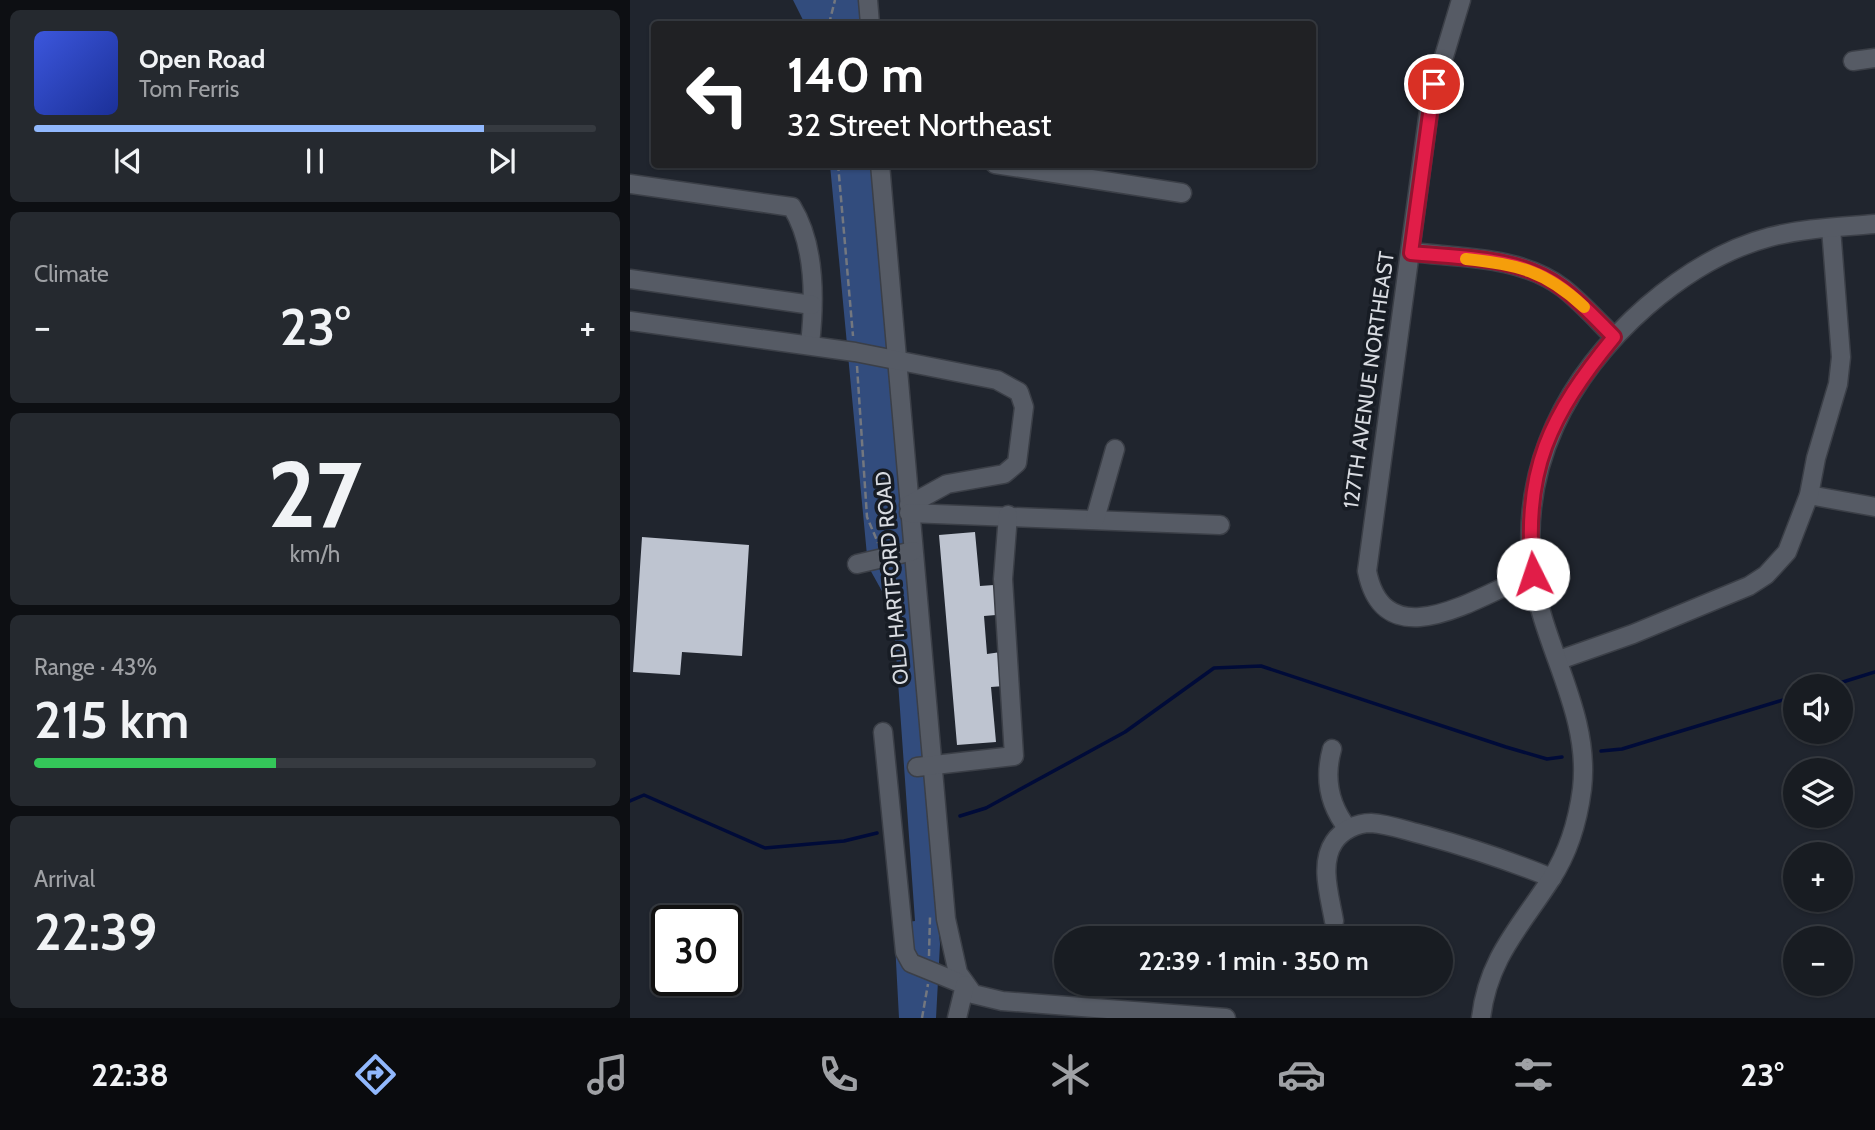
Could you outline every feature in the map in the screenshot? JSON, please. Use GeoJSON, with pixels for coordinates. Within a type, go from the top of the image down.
{"type":"FeatureCollection","features":[{"type":"Feature","properties":{"kind":"street"},"geometry":{"type":"LineString","coordinates":[[868,0],[870,21]]}},
{"type":"Feature","properties":{"kind":"street","name":"127TH AVENUE NORTHEAST"},"geometry":{"type":"LineString","coordinates":[[1461,0],[1430,103],[1367,556],[1370,586],[1386,608],[1402,617],[1416,620],[1446,611],[1533,574]]}},
{"type":"Feature","properties":{"kind":"street"},"geometry":{"type":"LineString","coordinates":[[1853,61],[1875,58]]}},
{"type":"Feature","properties":{"kind":"street","name":"OLD HARTFORD ROAD"},"geometry":{"type":"LineString","coordinates":[[880,168],[913,551],[925,766],[951,952],[965,985]]}},
{"type":"Feature","properties":{"kind":"street"},"geometry":{"type":"LineString","coordinates":[[1021,168],[1182,193]]}},
{"type":"Feature","properties":{"kind":"street"},"geometry":{"type":"LineString","coordinates":[[630,184],[792,207],[806,241],[812,305],[810,344]]}},
{"type":"Feature","properties":{"kind":"street"},"geometry":{"type":"LineString","coordinates":[[1481,1018],[1490,978],[1500,953],[1552,878],[1567,846],[1582,789],[1580,734],[1559,660],[1541,612],[1533,574],[1531,509],[1546,443],[1558,413],[1577,381],[1614,337],[1673,285],[1719,257],[1771,236],[1875,224]]}},
{"type":"Feature","properties":{"kind":"street"},"geometry":{"type":"LineString","coordinates":[[1559,660],[1633,634],[1749,586],[1766,575],[1787,552],[1809,495],[1816,458],[1832,413],[1841,357],[1831,228]]}},
{"type":"Feature","properties":{"kind":"street"},"geometry":{"type":"LineString","coordinates":[[1411,253],[1510,264],[1532,271],[1563,288],[1614,337]]}},
{"type":"Feature","properties":{"kind":"street"},"geometry":{"type":"LineString","coordinates":[[630,279],[812,305]]}},
{"type":"Feature","properties":{"kind":"street"},"geometry":{"type":"LineString","coordinates":[[630,321],[810,344],[895,359],[997,380],[1019,392],[1024,407],[1017,463],[1004,474],[947,484],[909,509]]}},
{"type":"Feature","properties":{"kind":"street"},"geometry":{"type":"LineString","coordinates":[[1096,519],[1115,449]]}},
{"type":"Feature","properties":{"kind":"street"},"geometry":{"type":"LineString","coordinates":[[1809,495],[1875,507]]}},
{"type":"Feature","properties":{"kind":"street"},"geometry":{"type":"LineString","coordinates":[[909,509],[1220,524]]}},
{"type":"Feature","properties":{"kind":"street"},"geometry":{"type":"LineString","coordinates":[[925,766],[1014,756],[1003,579],[1007,515]]}},
{"type":"Feature","properties":{"kind":"street"},"geometry":{"type":"LineString","coordinates":[[857,564],[913,551]]}},
{"type":"Feature","properties":{"kind":"street"},"geometry":{"type":"LineString","coordinates":[[883,732],[905,952],[911,963],[965,985],[973,994],[1002,1002],[1226,1018]]}},
{"type":"Feature","properties":{"kind":"street"},"geometry":{"type":"LineString","coordinates":[[1332,749],[1329,786],[1338,813],[1348,829]]}},
{"type":"Feature","properties":{"kind":"street"},"geometry":{"type":"LineString","coordinates":[[1334,921],[1326,872],[1333,842],[1348,829],[1371,823],[1390,826],[1512,862],[1552,878]]}},
{"type":"Feature","properties":{"kind":"street"},"geometry":{"type":"LineString","coordinates":[[957,1018],[965,985]]}},
{"type":"Feature","properties":{"kind":"path"},"geometry":{"type":"LineString","coordinates":[[830,21],[835,0]]}},
{"type":"Feature","properties":{"kind":"shaded area"},"geometry":{"type":"Polygon","coordinates":[[[793,0],[859,0],[861,21],[804,21],[793,0]]]}},
{"type":"Feature","properties":{"kind":"shaded area"},"geometry":{"type":"Polygon","coordinates":[[[830,168],[873,168],[940,944],[936,1018],[899,1018],[894,924],[915,921],[893,611],[868,566],[830,168]]]}},
{"type":"Feature","properties":{"kind":"building"},"geometry":{"type":"Polygon","coordinates":[[[975,532],[980,586],[994,585],[996,615],[984,616],[987,654],[1001,652],[1004,686],[991,687],[996,742],[957,745],[939,535],[975,532]]]}},
{"type":"Feature","properties":{"kind":"building"},"geometry":{"type":"Polygon","coordinates":[[[642,537],[749,545],[742,656],[682,652],[680,675],[633,672],[642,537]]]}},
{"type":"Feature","properties":{"kind":"waterway"},"geometry":{"type":"LineString","coordinates":[[960,816],[986,808],[1125,732],[1214,668],[1261,666],[1506,747],[1547,759],[1562,757]]}},
{"type":"Feature","properties":{"kind":"waterway"},"geometry":{"type":"LineString","coordinates":[[1853,679],[1875,672]]}},
{"type":"Feature","properties":{"kind":"waterway"},"geometry":{"type":"LineString","coordinates":[[1601,751],[1622,749],[1783,700]]}},
{"type":"Feature","properties":{"kind":"waterway"},"geometry":{"type":"LineString","coordinates":[[630,801],[644,795],[765,848],[844,841],[877,833]]}},
{"type":"Feature","properties":{"kind":"slow traffic"},"geometry":{"type":"LineString","coordinates":[[1466,259],[1510,264],[1532,271],[1563,288],[1584,307]]}},
{"type":"Feature","properties":{"kind":"route"},"geometry":{"type":"LineString","coordinates":[[1434,84],[1411,253],[1510,264],[1532,271],[1563,288],[1614,337],[1577,381],[1558,413],[1546,443],[1531,509],[1533,574]]}}]}
